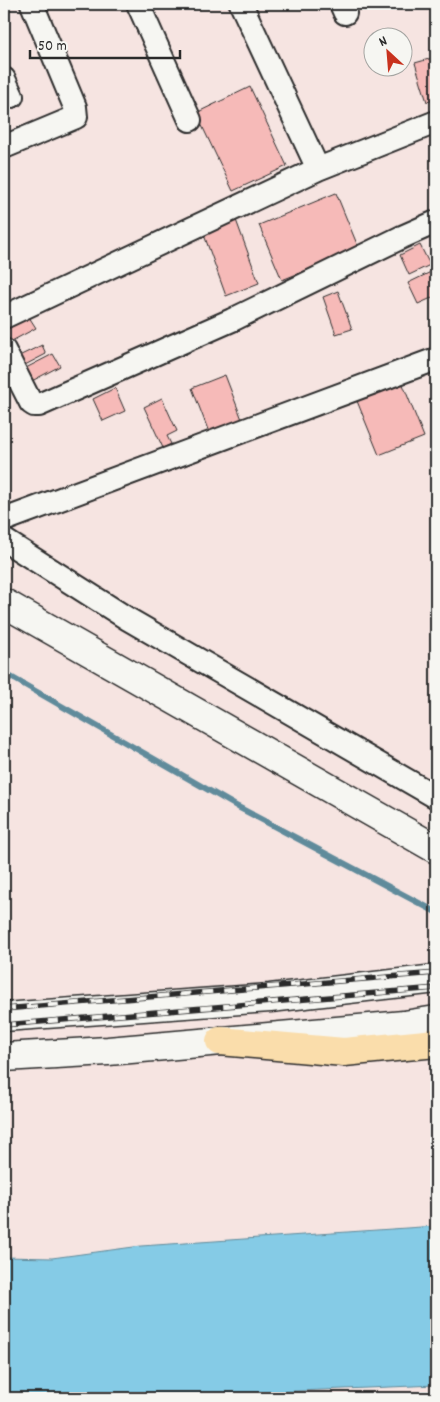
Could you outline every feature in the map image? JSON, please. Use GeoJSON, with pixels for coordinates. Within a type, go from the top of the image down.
{"type":"FeatureCollection","features":[{"type":"Feature","properties":{"kind":"highway"},"geometry":{"type":"LineString","coordinates":[[220,1041],[344,1052],[436,1043]]}},
{"type":"Feature","properties":{"kind":"main road"},"geometry":{"type":"LineString","coordinates":[[4,603],[436,849]]}},
{"type":"Feature","properties":{"kind":"main road"},"geometry":{"type":"LineString","coordinates":[[4,1017],[270,998],[436,980]]}},
{"type":"Feature","properties":{"kind":"main road"},"geometry":{"type":"LineString","coordinates":[[4,1057],[108,1051],[404,1025],[436,1020]]}},
{"type":"Feature","properties":{"kind":"street"},"geometry":{"type":"LineString","coordinates":[[4,147],[76,117],[75,107],[32,4]]}},
{"type":"Feature","properties":{"kind":"street"},"geometry":{"type":"LineString","coordinates":[[138,4],[190,120]]}},
{"type":"Feature","properties":{"kind":"street"},"geometry":{"type":"LineString","coordinates":[[241,4],[318,169]]}},
{"type":"Feature","properties":{"kind":"street"},"geometry":{"type":"LineString","coordinates":[[4,317],[318,169],[436,122]]}},
{"type":"Feature","properties":{"kind":"street"},"geometry":{"type":"LineString","coordinates":[[4,350],[31,403],[39,405],[232,320],[436,222]]}},
{"type":"Feature","properties":{"kind":"street"},"geometry":{"type":"LineString","coordinates":[[4,520],[436,359]]}},
{"type":"Feature","properties":{"kind":"street"},"geometry":{"type":"LineString","coordinates":[[4,540],[128,619],[436,797]]}},
{"type":"Feature","properties":{"kind":"water"},"geometry":{"type":"Polygon","coordinates":[[[436,1226],[436,1385],[159,1398],[4,1398],[4,1257],[52,1258],[141,1246],[436,1226]]]}},
{"type":"Feature","properties":{"kind":"building"},"geometry":{"type":"Polygon","coordinates":[[[436,57],[436,99],[427,102],[415,63],[436,57]]]}},
{"type":"Feature","properties":{"kind":"building"},"geometry":{"type":"Polygon","coordinates":[[[250,87],[287,166],[233,191],[196,113],[250,87]]]}},
{"type":"Feature","properties":{"kind":"building"},"geometry":{"type":"Polygon","coordinates":[[[336,193],[359,249],[282,280],[259,225],[336,193]]]}},
{"type":"Feature","properties":{"kind":"building"},"geometry":{"type":"Polygon","coordinates":[[[236,220],[259,283],[226,296],[203,232],[236,220]]]}},
{"type":"Feature","properties":{"kind":"building"},"geometry":{"type":"Polygon","coordinates":[[[420,245],[430,265],[409,275],[400,255],[420,245]]]}},
{"type":"Feature","properties":{"kind":"building"},"geometry":{"type":"Polygon","coordinates":[[[435,270],[436,296],[418,304],[408,283],[435,270]]]}},
{"type":"Feature","properties":{"kind":"building"},"geometry":{"type":"Polygon","coordinates":[[[338,291],[352,329],[336,334],[323,297],[338,291]]]}},
{"type":"Feature","properties":{"kind":"building"},"geometry":{"type":"Polygon","coordinates":[[[29,317],[36,328],[10,342],[4,330],[29,317]]]}},
{"type":"Feature","properties":{"kind":"building"},"geometry":{"type":"Polygon","coordinates":[[[42,345],[46,354],[23,366],[19,356],[42,345]]]}},
{"type":"Feature","properties":{"kind":"building"},"geometry":{"type":"Polygon","coordinates":[[[53,354],[60,366],[30,382],[24,369],[53,354]]]}},
{"type":"Feature","properties":{"kind":"building"},"geometry":{"type":"Polygon","coordinates":[[[225,375],[243,422],[210,435],[192,388],[225,375]]]}},
{"type":"Feature","properties":{"kind":"building"},"geometry":{"type":"Polygon","coordinates":[[[402,382],[424,437],[379,455],[357,401],[402,382]]]}},
{"type":"Feature","properties":{"kind":"building"},"geometry":{"type":"Polygon","coordinates":[[[115,388],[125,411],[103,421],[93,399],[115,388]]]}},
{"type":"Feature","properties":{"kind":"building"},"geometry":{"type":"Polygon","coordinates":[[[162,398],[177,431],[167,436],[171,444],[163,448],[144,407],[162,398]]]}},
{"type":"Feature","properties":{"kind":"waterway"},"geometry":{"type":"LineString","coordinates":[[4,673],[238,807],[436,912]]}},
{"type":"Feature","properties":{"kind":"railway"},"geometry":{"type":"LineString","coordinates":[[4,1009],[436,973]]}},
{"type":"Feature","properties":{"kind":"railway"},"geometry":{"type":"LineString","coordinates":[[4,1025],[436,988]]}}]}
